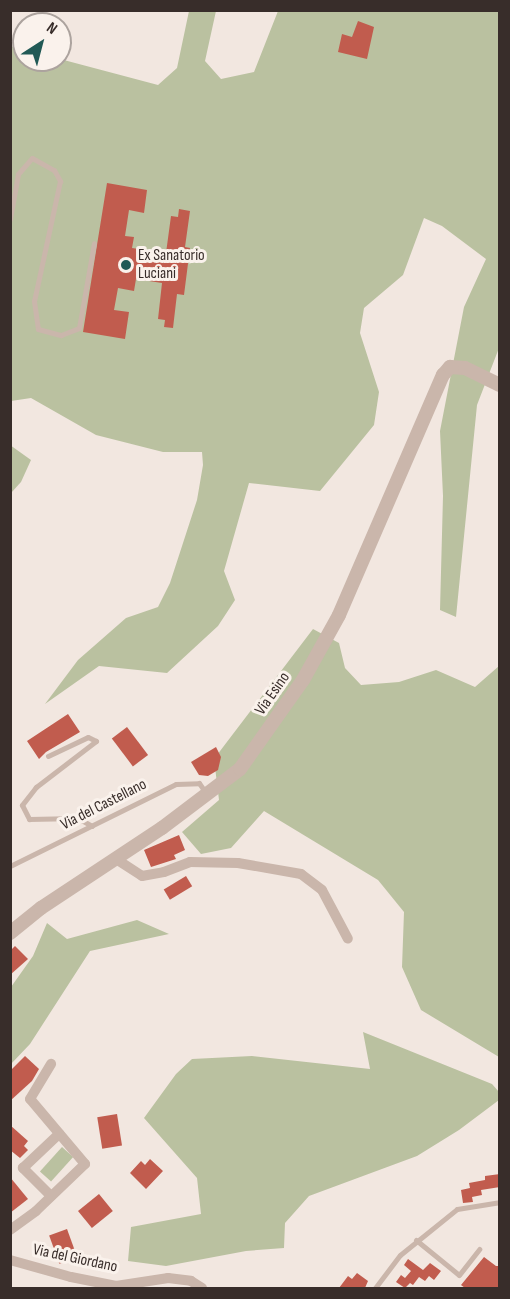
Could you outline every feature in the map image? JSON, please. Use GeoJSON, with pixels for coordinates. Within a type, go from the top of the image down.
{"type":"FeatureCollection","features":[{"type":"Feature","properties":{"kind":"street","name":"Via Esino"},"geometry":{"type":"LineString","coordinates":[[10,933],[41,908],[116,859],[240,769],[303,680],[339,615],[443,375],[450,367],[465,368],[500,385]]}},
{"type":"Feature","properties":{"kind":"street"},"geometry":{"type":"LineString","coordinates":[[116,859],[142,876],[164,872],[190,862],[238,863],[301,874],[322,890],[348,939]]}},
{"type":"Feature","properties":{"kind":"street"},"geometry":{"type":"LineString","coordinates":[[10,1230],[85,1164],[30,1099],[51,1064]]}},
{"type":"Feature","properties":{"kind":"street"},"geometry":{"type":"LineString","coordinates":[[51,1196],[23,1168],[59,1134]]}},
{"type":"Feature","properties":{"kind":"street","name":"Via del Giordano"},"geometry":{"type":"LineString","coordinates":[[10,1260],[116,1286],[134,1286],[168,1278],[191,1281],[202,1288]]}},
{"type":"Feature","properties":{"kind":"lane"},"geometry":{"type":"LineString","coordinates":[[10,219],[18,174],[32,158],[54,170],[60,181],[34,301],[38,329],[61,335],[78,328],[94,243]]}},
{"type":"Feature","properties":{"kind":"lane"},"geometry":{"type":"LineString","coordinates":[[48,756],[88,737],[96,741],[36,787],[22,805],[29,819],[78,818],[92,826]]}},
{"type":"Feature","properties":{"kind":"lane","name":"Via del Castellano"},"geometry":{"type":"LineString","coordinates":[[10,866],[176,784],[199,783],[207,794]]}},
{"type":"Feature","properties":{"kind":"lane"},"geometry":{"type":"LineString","coordinates":[[375,1288],[400,1255],[457,1209],[500,1202]]}},
{"type":"Feature","properties":{"kind":"lane"},"geometry":{"type":"LineString","coordinates":[[416,1240],[459,1275],[478,1248]]}},
{"type":"Feature","properties":{"kind":"green space"},"geometry":{"type":"Polygon","coordinates":[[[189,11],[216,11],[205,61],[221,79],[254,72],[278,11],[499,11],[499,348],[477,405],[456,617],[440,610],[443,496],[440,431],[464,307],[486,259],[442,226],[424,218],[403,275],[364,308],[360,333],[379,392],[374,425],[320,491],[249,483],[224,571],[235,600],[218,626],[167,673],[99,666],[45,704],[78,660],[126,618],[158,607],[170,583],[197,500],[203,465],[202,452],[163,452],[96,435],[31,398],[11,401],[10,46],[12,47],[12,72],[72,72],[72,62],[158,85],[177,68],[189,11]]]}},
{"type":"Feature","properties":{"kind":"green space"},"geometry":{"type":"Polygon","coordinates":[[[10,445],[31,460],[21,482],[11,493],[10,445]]]}},
{"type":"Feature","properties":{"kind":"green space"},"geometry":{"type":"Polygon","coordinates":[[[313,629],[339,643],[345,668],[361,685],[399,682],[436,670],[475,687],[499,666],[499,1057],[421,1010],[402,967],[404,912],[378,880],[264,811],[231,848],[201,854],[182,832],[219,800],[215,767],[217,755],[313,629]]]}},
{"type":"Feature","properties":{"kind":"green space"},"geometry":{"type":"Polygon","coordinates":[[[137,920],[169,934],[90,951],[30,1044],[11,1064],[11,987],[33,956],[47,923],[67,939],[137,920]]]}},
{"type":"Feature","properties":{"kind":"green space"},"geometry":{"type":"Polygon","coordinates":[[[363,1032],[492,1084],[499,1092],[499,1100],[459,1130],[417,1156],[309,1196],[285,1223],[284,1248],[246,1251],[166,1266],[128,1261],[131,1227],[201,1214],[197,1178],[144,1118],[176,1074],[192,1059],[252,1056],[370,1069],[363,1032]]]}},
{"type":"Feature","properties":{"kind":"green space"},"geometry":{"type":"Polygon","coordinates":[[[62,1147],[73,1157],[51,1182],[40,1172],[62,1147]]]}},
{"type":"Feature","properties":{"kind":"building"},"geometry":{"type":"Polygon","coordinates":[[[358,21],[374,27],[367,59],[338,52],[342,34],[352,37],[358,21]]]}},
{"type":"Feature","properties":{"kind":"building","name":"Ex Sanatorio Luciani"},"geometry":{"type":"Polygon","coordinates":[[[107,183],[147,190],[144,213],[129,210],[125,236],[134,237],[132,248],[166,253],[171,216],[178,217],[179,209],[190,211],[185,247],[190,248],[184,295],[177,294],[173,328],[164,327],[165,320],[158,319],[162,283],[136,279],[134,291],[118,288],[114,310],[129,312],[125,339],[83,332],[107,183]]]}},
{"type":"Feature","properties":{"kind":"building"},"geometry":{"type":"Polygon","coordinates":[[[68,714],[80,732],[46,752],[39,759],[27,741],[68,714]]]}},
{"type":"Feature","properties":{"kind":"building"},"geometry":{"type":"Polygon","coordinates":[[[127,727],[148,755],[133,766],[112,738],[127,727]]]}},
{"type":"Feature","properties":{"kind":"building"},"geometry":{"type":"Polygon","coordinates":[[[216,747],[221,757],[218,770],[208,776],[199,775],[191,762],[216,747]]]}},
{"type":"Feature","properties":{"kind":"building"},"geometry":{"type":"Polygon","coordinates":[[[179,835],[185,850],[174,855],[176,859],[151,867],[144,850],[179,835]]]}},
{"type":"Feature","properties":{"kind":"building"},"geometry":{"type":"Polygon","coordinates":[[[186,876],[192,886],[170,900],[164,889],[186,876]]]}},
{"type":"Feature","properties":{"kind":"building"},"geometry":{"type":"Polygon","coordinates":[[[15,946],[28,959],[10,975],[10,951],[15,946]]]}},
{"type":"Feature","properties":{"kind":"building"},"geometry":{"type":"Polygon","coordinates":[[[25,1056],[39,1069],[32,1081],[10,1101],[10,1071],[25,1056]]]}},
{"type":"Feature","properties":{"kind":"building"},"geometry":{"type":"Polygon","coordinates":[[[117,1114],[122,1146],[102,1149],[97,1117],[117,1114]]]}},
{"type":"Feature","properties":{"kind":"building"},"geometry":{"type":"Polygon","coordinates":[[[10,1125],[28,1141],[24,1146],[28,1150],[20,1158],[10,1150],[10,1125]]]}},
{"type":"Feature","properties":{"kind":"building"},"geometry":{"type":"Polygon","coordinates":[[[150,1159],[163,1171],[146,1189],[130,1173],[141,1161],[145,1165],[150,1159]]]}},
{"type":"Feature","properties":{"kind":"building"},"geometry":{"type":"Polygon","coordinates":[[[500,1174],[500,1187],[481,1190],[482,1195],[472,1197],[473,1202],[463,1203],[461,1190],[470,1188],[469,1183],[485,1180],[485,1176],[500,1174]]]}},
{"type":"Feature","properties":{"kind":"building"},"geometry":{"type":"Polygon","coordinates":[[[10,1177],[28,1199],[10,1213],[10,1177]]]}},
{"type":"Feature","properties":{"kind":"building"},"geometry":{"type":"Polygon","coordinates":[[[99,1194],[113,1211],[92,1228],[78,1211],[99,1194]]]}},
{"type":"Feature","properties":{"kind":"building"},"geometry":{"type":"Polygon","coordinates":[[[67,1229],[77,1257],[59,1264],[49,1235],[67,1229]]]}},
{"type":"Feature","properties":{"kind":"building"},"geometry":{"type":"Polygon","coordinates":[[[484,1257],[496,1266],[500,1266],[500,1288],[465,1288],[461,1285],[484,1257]]]}},
{"type":"Feature","properties":{"kind":"building"},"geometry":{"type":"Polygon","coordinates":[[[408,1259],[423,1270],[430,1263],[441,1271],[434,1280],[429,1276],[425,1281],[419,1277],[413,1285],[410,1283],[405,1288],[396,1282],[401,1275],[405,1278],[411,1271],[404,1265],[408,1259]]]}},
{"type":"Feature","properties":{"kind":"building"},"geometry":{"type":"Polygon","coordinates":[[[357,1273],[368,1281],[365,1288],[339,1288],[348,1276],[352,1279],[357,1273]]]}},
{"type":"Feature","properties":{"kind":"place","name":"Ex Sanatorio Luciani"},"geometry":{"type":"Point","coordinates":[126,265]}}]}
